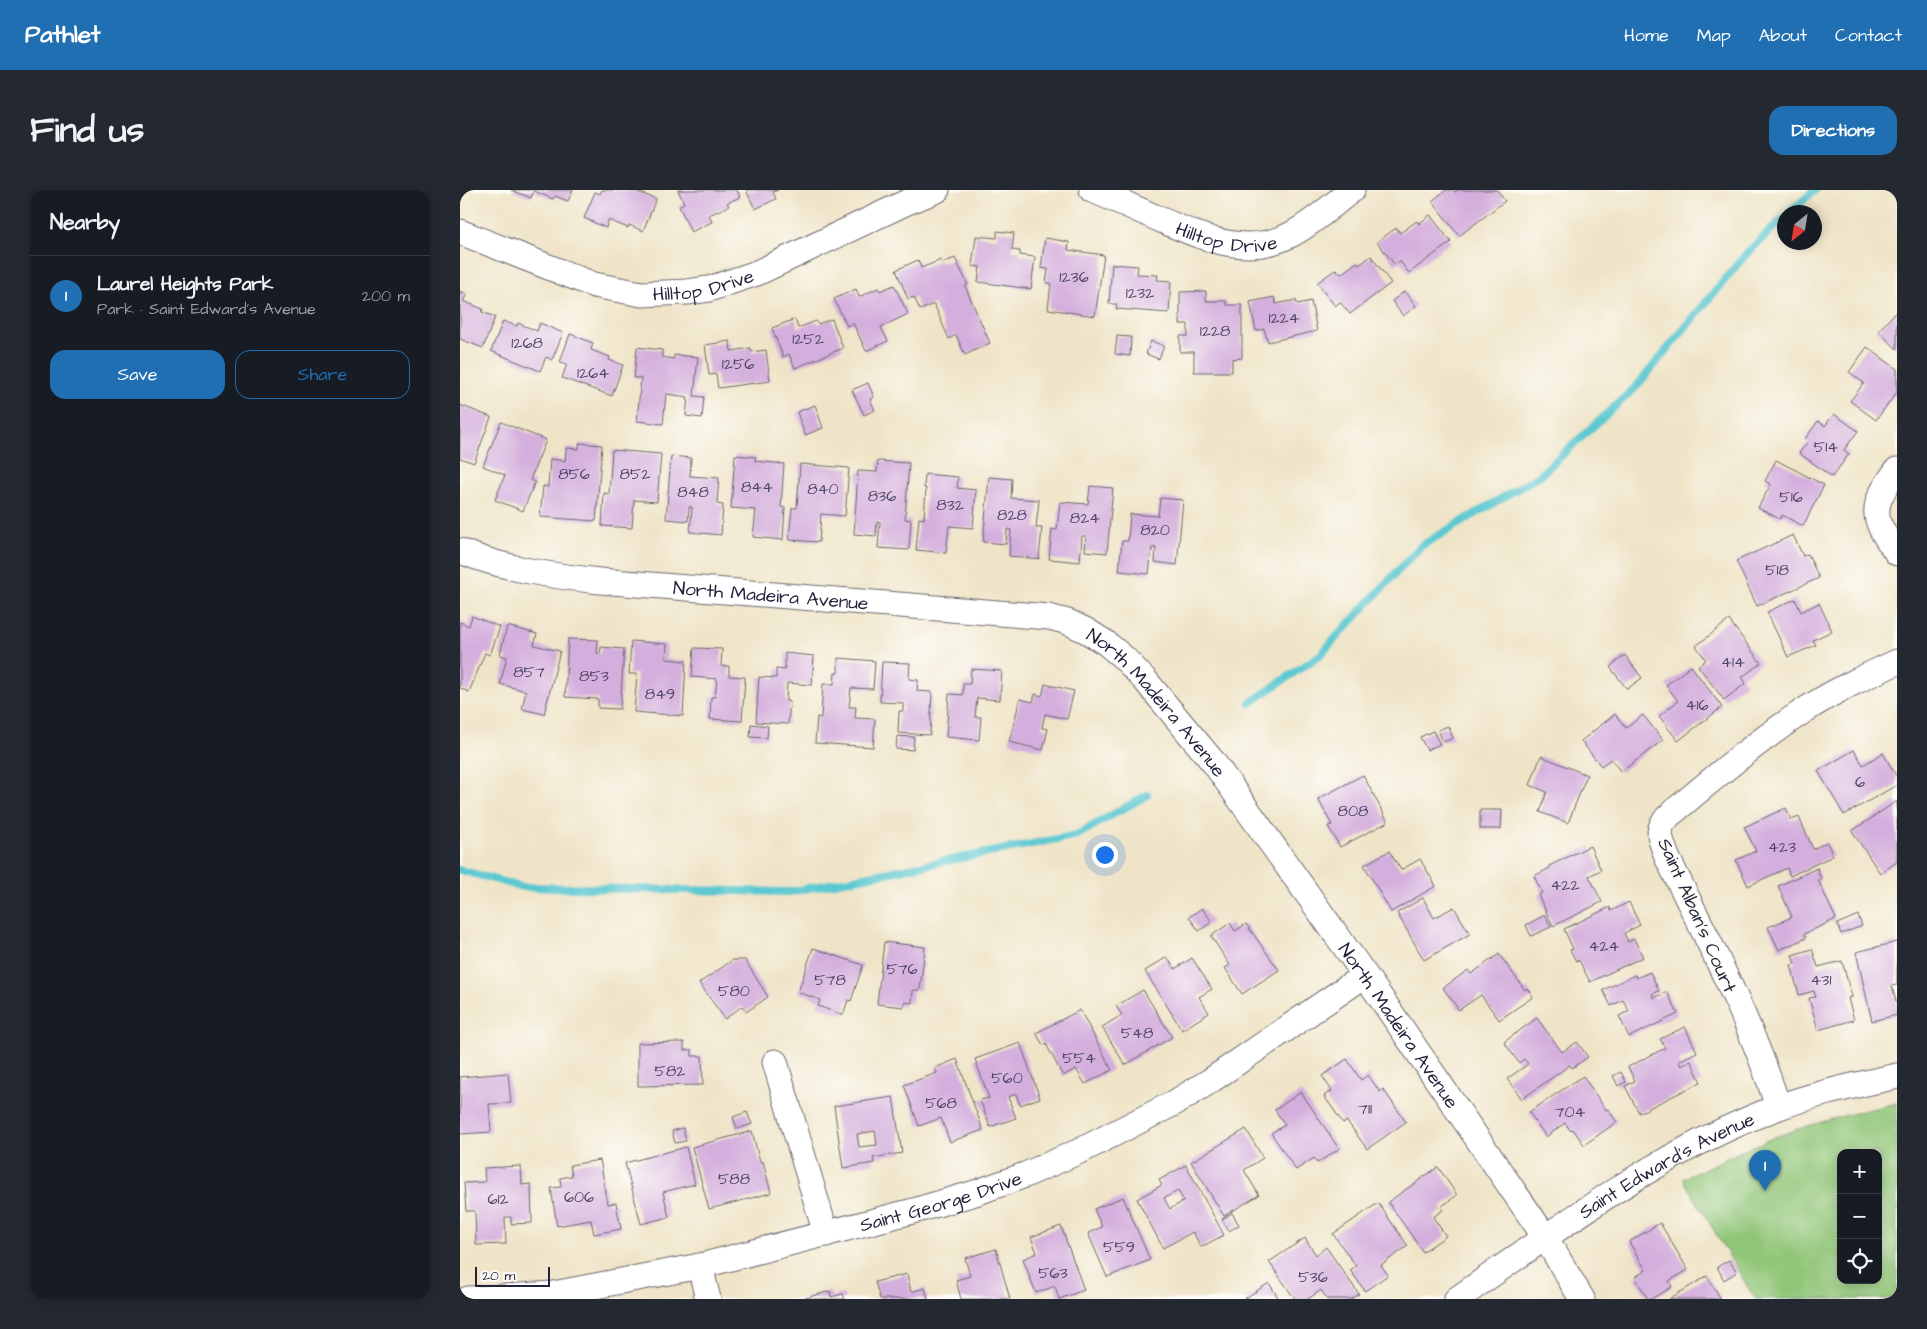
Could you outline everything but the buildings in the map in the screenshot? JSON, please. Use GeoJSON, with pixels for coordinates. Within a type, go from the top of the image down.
{"type":"FeatureCollection","features":[{"type":"Feature","properties":{"kind":"street","name":"Hilltop Drive"},"geometry":{"type":"LineString","coordinates":[[460,232],[594,285],[642,294],[687,292],[709,289],[757,273],[937,190]]}},
{"type":"Feature","properties":{"kind":"street","name":"Hilltop Drive"},"geometry":{"type":"LineString","coordinates":[[1092,190],[1203,237],[1230,244],[1248,246],[1263,245],[1291,235],[1352,190]]}},
{"type":"Feature","properties":{"kind":"street"},"geometry":{"type":"LineString","coordinates":[[1897,470],[1884,488],[1876,509],[1878,526],[1897,552]]}},
{"type":"Feature","properties":{"kind":"street","name":"North Madeira Avenue"},"geometry":{"type":"LineString","coordinates":[[460,550],[503,565],[561,577],[600,582],[1049,616],[1068,622],[1106,643],[1124,658],[1193,737],[1234,790],[1365,975],[1545,1237],[1582,1299]]}},
{"type":"Feature","properties":{"kind":"street","name":"Saint Alban's Court"},"geometry":{"type":"LineString","coordinates":[[1778,1107],[1767,1071],[1751,1032],[1667,857],[1660,834],[1660,827],[1663,820],[1780,726],[1836,691],[1897,662]]}},
{"type":"Feature","properties":{"kind":"street","name":"Saint George Drive"},"geometry":{"type":"LineString","coordinates":[[468,1299],[553,1294],[700,1266],[975,1193],[1025,1175],[1144,1120],[1210,1081],[1365,975]]}},
{"type":"Feature","properties":{"kind":"street"},"geometry":{"type":"LineString","coordinates":[[775,1062],[826,1234]]}},
{"type":"Feature","properties":{"kind":"street","name":"Saint Edward's Avenue"},"geometry":{"type":"LineString","coordinates":[[1457,1299],[1545,1237],[1652,1168],[1700,1142],[1778,1107],[1804,1098],[1897,1076]]}},
{"type":"Feature","properties":{"kind":"street"},"geometry":{"type":"LineString","coordinates":[[700,1266],[708,1299]]}},
{"type":"Feature","properties":{"kind":"green space"},"geometry":{"type":"Polygon","coordinates":[[[1897,1103],[1897,1299],[1755,1299],[1683,1179],[1778,1136],[1897,1103]]]}},
{"type":"Feature","properties":{"kind":"waterway"},"geometry":{"type":"LineString","coordinates":[[1798,205],[1815,190]]}},
{"type":"Feature","properties":{"kind":"waterway"},"geometry":{"type":"LineString","coordinates":[[1250,703],[1320,655],[1421,546],[1539,476],[1636,387],[1746,254],[1777,225]]}},
{"type":"Feature","properties":{"kind":"waterway"},"geometry":{"type":"LineString","coordinates":[[460,870],[522,887],[789,892],[1077,835],[1147,795]]}},
{"type":"Feature","properties":{"kind":"place","name":"Laurel Heights Park"},"geometry":{"type":"Point","coordinates":[1765,1191]}}]}
